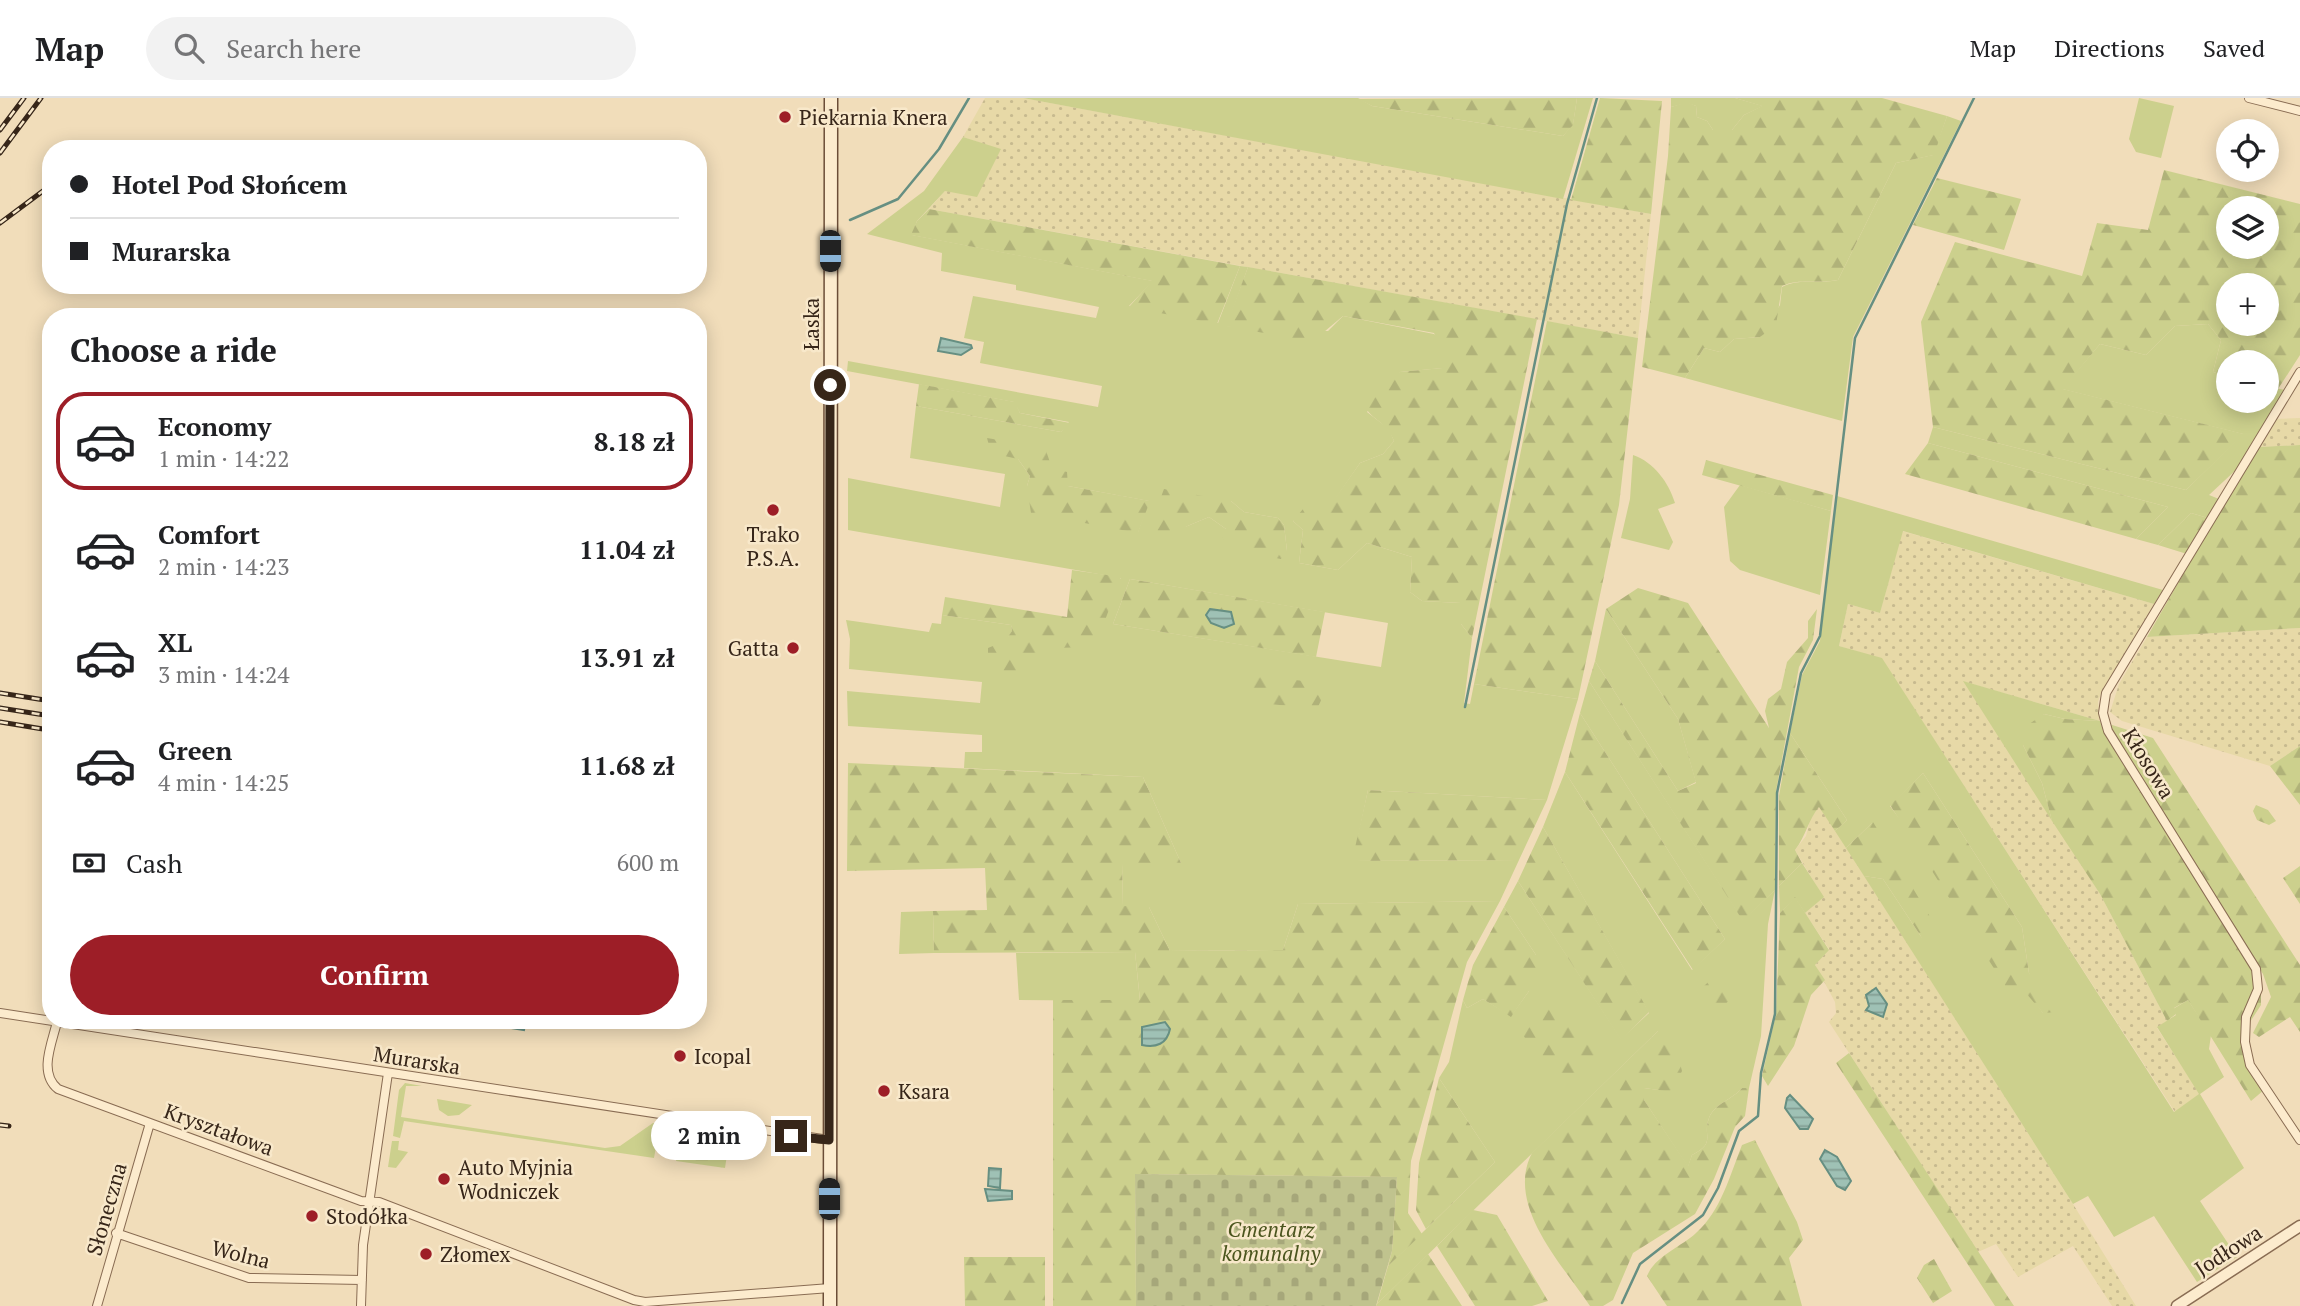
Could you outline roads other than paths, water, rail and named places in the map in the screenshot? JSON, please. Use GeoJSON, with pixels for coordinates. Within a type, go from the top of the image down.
{"type":"FeatureCollection","features":[{"type":"Feature","properties":{"kind":"main road","name":"Łaska"},"geometry":{"type":"LineString","coordinates":[[830,1306],[831,98]]}},
{"type":"Feature","properties":{"kind":"street"},"geometry":{"type":"LineString","coordinates":[[2249,98],[2300,111]]}},
{"type":"Feature","properties":{"kind":"street","name":"Kłosowa"},"geometry":{"type":"LineString","coordinates":[[2300,373],[2106,693],[2103,713],[2108,731],[2256,969],[2258,989],[2246,1017],[2245,1030],[2250,1065],[2300,1140]]}},
{"type":"Feature","properties":{"kind":"street","name":"Murarska"},"geometry":{"type":"LineString","coordinates":[[0,1013],[42,1020]]}},
{"type":"Feature","properties":{"kind":"street","name":"Kryształowa"},"geometry":{"type":"LineString","coordinates":[[56,1029],[47,1072],[50,1082],[58,1089],[369,1201],[379,1202],[645,1302],[830,1288]]}},
{"type":"Feature","properties":{"kind":"street","name":"Murarska"},"geometry":{"type":"LineString","coordinates":[[97,1029],[829,1140]]}},
{"type":"Feature","properties":{"kind":"street"},"geometry":{"type":"LineString","coordinates":[[361,1306],[369,1201],[388,1073]]}},
{"type":"Feature","properties":{"kind":"street","name":"Słoneczna"},"geometry":{"type":"LineString","coordinates":[[97,1306],[150,1123]]}},
{"type":"Feature","properties":{"kind":"street","name":"Jodłowa"},"geometry":{"type":"LineString","coordinates":[[2177,1306],[2300,1226]]}},
{"type":"Feature","properties":{"kind":"street","name":"Wolna"},"geometry":{"type":"LineString","coordinates":[[116,1233],[249,1278],[362,1280]]}},
{"type":"Feature","properties":{"kind":"water"},"geometry":{"type":"Polygon","coordinates":[[[941,338],[971,345],[972,348],[961,355],[938,351],[941,338]]]}},
{"type":"Feature","properties":{"kind":"water"},"geometry":{"type":"Polygon","coordinates":[[[1210,609],[1231,612],[1234,624],[1224,628],[1211,623],[1206,615],[1210,609]]]}},
{"type":"Feature","properties":{"kind":"water"},"geometry":{"type":"Polygon","coordinates":[[[1876,988],[1887,1004],[1883,1017],[1866,1010],[1869,1006],[1866,995],[1876,988]]]}},
{"type":"Feature","properties":{"kind":"water"},"geometry":{"type":"Polygon","coordinates":[[[1165,1022],[1170,1029],[1164,1041],[1152,1046],[1142,1045],[1142,1027],[1165,1022]]]}},
{"type":"Feature","properties":{"kind":"water"},"geometry":{"type":"Polygon","coordinates":[[[1790,1095],[1813,1119],[1808,1129],[1800,1129],[1785,1108],[1790,1095]]]}},
{"type":"Feature","properties":{"kind":"water"},"geometry":{"type":"Polygon","coordinates":[[[1825,1150],[1837,1157],[1851,1181],[1845,1190],[1837,1186],[1820,1159],[1825,1150]]]}},
{"type":"Feature","properties":{"kind":"water"},"geometry":{"type":"Polygon","coordinates":[[[989,1168],[1001,1169],[1000,1188],[988,1186],[989,1168]]]}},
{"type":"Feature","properties":{"kind":"water"},"geometry":{"type":"Polygon","coordinates":[[[985,1189],[1012,1191],[1012,1199],[988,1201],[985,1189]]]}},
{"type":"Feature","properties":{"kind":"waterway"},"geometry":{"type":"LineString","coordinates":[[850,220],[898,199],[939,149],[969,98]]}},
{"type":"Feature","properties":{"kind":"waterway"},"geometry":{"type":"LineString","coordinates":[[1465,707],[1567,204],[1597,98]]}},
{"type":"Feature","properties":{"kind":"waterway"},"geometry":{"type":"LineString","coordinates":[[1622,1303],[1640,1264],[1703,1215],[1718,1188],[1739,1131],[1758,1116],[1761,1073],[1775,1014],[1777,793],[1801,673],[1820,636],[1855,338],[1974,98]]}},
{"type":"Feature","properties":{"kind":"railway"},"geometry":{"type":"LineString","coordinates":[[0,130],[24,98]]}},
{"type":"Feature","properties":{"kind":"railway"},"geometry":{"type":"LineString","coordinates":[[0,153],[41,98]]}},
{"type":"Feature","properties":{"kind":"railway"},"geometry":{"type":"LineString","coordinates":[[0,223],[42,192]]}},
{"type":"Feature","properties":{"kind":"railway"},"geometry":{"type":"LineString","coordinates":[[0,693],[42,700]]}},
{"type":"Feature","properties":{"kind":"railway"},"geometry":{"type":"LineString","coordinates":[[0,708],[42,715]]}},
{"type":"Feature","properties":{"kind":"railway"},"geometry":{"type":"LineString","coordinates":[[0,722],[42,729]]}},
{"type":"Feature","properties":{"kind":"railway"},"geometry":{"type":"LineString","coordinates":[[0,1125],[9,1126]]}},
{"type":"Feature","properties":{"kind":"place","name":"Piekarnia Knera"},"geometry":{"type":"Point","coordinates":[785,117]}},
{"type":"Feature","properties":{"kind":"place","name":"Trako P.S.A."},"geometry":{"type":"Point","coordinates":[773,510]}},
{"type":"Feature","properties":{"kind":"place","name":"Gatta"},"geometry":{"type":"Point","coordinates":[793,648]}},
{"type":"Feature","properties":{"kind":"place","name":"Icopal"},"geometry":{"type":"Point","coordinates":[680,1056]}},
{"type":"Feature","properties":{"kind":"place","name":"Ksara"},"geometry":{"type":"Point","coordinates":[884,1091]}},
{"type":"Feature","properties":{"kind":"place","name":"Auto Myjnia Wodniczek"},"geometry":{"type":"Point","coordinates":[444,1179]}},
{"type":"Feature","properties":{"kind":"place","name":"Stodółka"},"geometry":{"type":"Point","coordinates":[312,1216]}},
{"type":"Feature","properties":{"kind":"place","name":"Złomex"},"geometry":{"type":"Point","coordinates":[426,1254]}},
{"type":"Feature","properties":{"kind":"park label","name":"Cmentarz komunalny"},"geometry":{"type":"Point","coordinates":[1271,1241]}}]}
